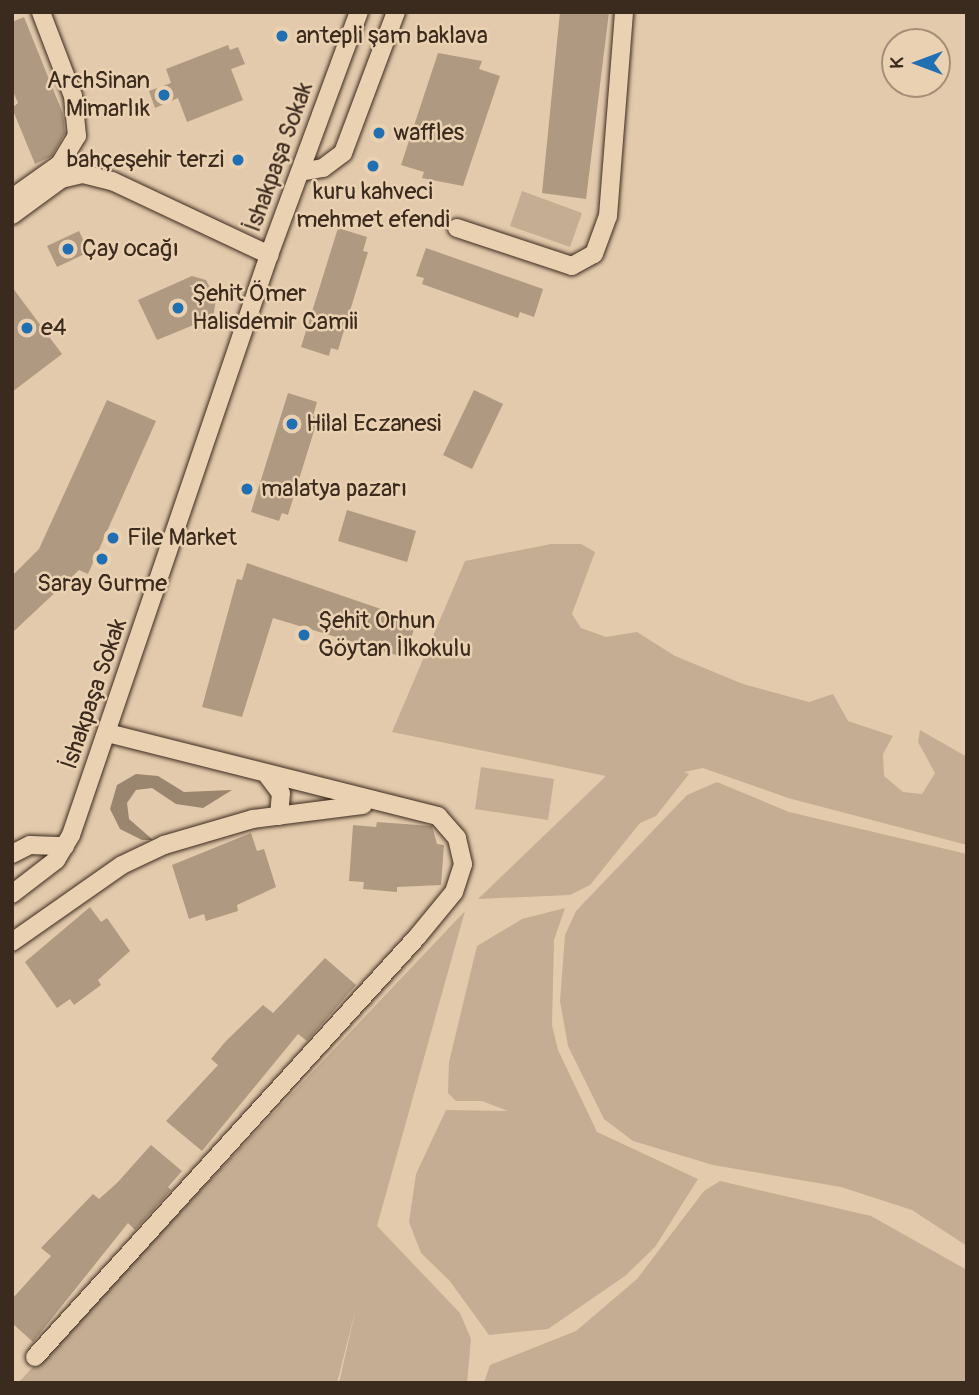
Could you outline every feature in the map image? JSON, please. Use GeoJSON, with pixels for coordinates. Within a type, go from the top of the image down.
{"type":"FeatureCollection","features":[{"type":"Feature","properties":{"kind":"street"},"geometry":{"type":"LineString","coordinates":[[12,198],[60,164],[77,136],[73,96],[41,12]]}},
{"type":"Feature","properties":{"kind":"street","name":"İshakpaşa Sokak"},"geometry":{"type":"LineString","coordinates":[[12,894],[37,878],[65,846],[107,733],[269,255],[359,12]]}},
{"type":"Feature","properties":{"kind":"street"},"geometry":{"type":"LineString","coordinates":[[300,172],[323,168],[344,153],[396,12]]}},
{"type":"Feature","properties":{"kind":"street"},"geometry":{"type":"LineString","coordinates":[[457,228],[572,266],[594,254],[608,216],[624,12]]}},
{"type":"Feature","properties":{"kind":"street"},"geometry":{"type":"LineString","coordinates":[[12,215],[61,179],[83,174],[112,181],[269,255]]}},
{"type":"Feature","properties":{"kind":"street"},"geometry":{"type":"LineString","coordinates":[[35,1357],[454,892],[461,851],[448,826],[418,810],[374,804],[107,733]]}},
{"type":"Feature","properties":{"kind":"street"},"geometry":{"type":"LineString","coordinates":[[268,776],[281,793],[279,816]]}},
{"type":"Feature","properties":{"kind":"street"},"geometry":{"type":"LineString","coordinates":[[12,942],[111,873],[154,850],[206,830],[279,816],[374,804]]}},
{"type":"Feature","properties":{"kind":"street"},"geometry":{"type":"LineString","coordinates":[[12,854],[30,845],[65,846]]}},
{"type":"Feature","properties":{"kind":"shaded area"},"geometry":{"type":"Polygon","coordinates":[[[522,191],[582,213],[570,247],[510,226],[522,191]]]}},
{"type":"Feature","properties":{"kind":"shaded area"},"geometry":{"type":"Polygon","coordinates":[[[551,544],[581,544],[595,552],[572,614],[581,628],[606,637],[637,632],[675,656],[743,684],[809,702],[833,694],[848,721],[893,736],[883,754],[884,776],[903,792],[922,794],[935,773],[918,742],[920,730],[967,757],[967,845],[788,798],[703,768],[684,772],[689,774],[656,816],[640,823],[590,885],[570,895],[478,899],[606,776],[392,732],[465,561],[551,544]]]}},
{"type":"Feature","properties":{"kind":"shaded area"},"geometry":{"type":"Polygon","coordinates":[[[481,767],[554,779],[548,820],[475,809],[481,767]]]}},
{"type":"Feature","properties":{"kind":"shaded area"},"geometry":{"type":"Polygon","coordinates":[[[136,774],[158,776],[184,792],[232,790],[203,808],[176,804],[152,788],[136,790],[127,803],[129,819],[153,840],[142,840],[120,829],[110,809],[117,785],[136,774]]]}},
{"type":"Feature","properties":{"kind":"shaded area"},"geometry":{"type":"Polygon","coordinates":[[[717,782],[789,812],[967,854],[967,1246],[912,1210],[841,1187],[713,1165],[633,1141],[604,1119],[568,1046],[560,1001],[565,935],[576,911],[687,795],[717,782]]]}},
{"type":"Feature","properties":{"kind":"shaded area"},"geometry":{"type":"Polygon","coordinates":[[[565,908],[554,940],[552,1025],[558,1050],[597,1132],[698,1179],[655,1247],[625,1276],[548,1329],[489,1335],[449,1280],[421,1253],[409,1222],[416,1174],[446,1110],[508,1111],[482,1101],[456,1101],[448,1093],[449,1062],[477,946],[522,919],[565,908]]]}},
{"type":"Feature","properties":{"kind":"shaded area"},"geometry":{"type":"Polygon","coordinates":[[[465,911],[377,1226],[460,1313],[471,1339],[467,1383],[339,1383],[356,1308],[337,1383],[18,1383],[465,911]]]}},
{"type":"Feature","properties":{"kind":"shaded area"},"geometry":{"type":"Polygon","coordinates":[[[720,1181],[871,1216],[967,1270],[967,1383],[484,1383],[490,1365],[576,1331],[637,1279],[704,1191],[720,1181]]]}},
{"type":"Feature","properties":{"kind":"building"},"geometry":{"type":"Polygon","coordinates":[[[560,12],[609,12],[586,199],[542,193],[560,12]]]}},
{"type":"Feature","properties":{"kind":"building"},"geometry":{"type":"Polygon","coordinates":[[[24,17],[63,114],[65,133],[52,156],[35,164],[12,108],[18,103],[12,89],[12,22],[24,17]]]}},
{"type":"Feature","properties":{"kind":"building"},"geometry":{"type":"Polygon","coordinates":[[[228,45],[230,50],[238,47],[245,64],[231,69],[243,100],[187,122],[178,98],[155,108],[149,91],[171,83],[166,69],[228,45]]]}},
{"type":"Feature","properties":{"kind":"building"},"geometry":{"type":"Polygon","coordinates":[[[438,53],[482,61],[479,69],[500,76],[463,186],[422,178],[424,172],[401,165],[438,53]]]}},
{"type":"Feature","properties":{"kind":"building"},"geometry":{"type":"Polygon","coordinates":[[[338,228],[367,237],[363,251],[368,252],[338,350],[331,348],[329,356],[301,347],[338,228]]]}},
{"type":"Feature","properties":{"kind":"building","name":"Çay ocağı"},"geometry":{"type":"Polygon","coordinates":[[[79,231],[89,252],[57,267],[47,246],[79,231]]]}},
{"type":"Feature","properties":{"kind":"building"},"geometry":{"type":"Polygon","coordinates":[[[426,248],[543,289],[534,317],[520,312],[518,318],[422,284],[424,278],[416,276],[426,248]]]}},
{"type":"Feature","properties":{"kind":"building","name":"Şehit Ömer Halisdemir Camii"},"geometry":{"type":"Polygon","coordinates":[[[192,276],[206,280],[216,300],[213,317],[157,340],[138,300],[192,276]]]}},
{"type":"Feature","properties":{"kind":"building","name":"e4"},"geometry":{"type":"Polygon","coordinates":[[[12,287],[62,354],[12,392],[12,287]]]}},
{"type":"Feature","properties":{"kind":"building"},"geometry":{"type":"Polygon","coordinates":[[[474,390],[503,404],[472,469],[443,455],[474,390]]]}},
{"type":"Feature","properties":{"kind":"building"},"geometry":{"type":"Polygon","coordinates":[[[288,393],[317,402],[313,416],[318,418],[288,515],[282,513],[279,521],[251,512],[288,393]]]}},
{"type":"Feature","properties":{"kind":"building"},"geometry":{"type":"Polygon","coordinates":[[[107,400],[156,421],[88,574],[79,570],[12,633],[12,576],[39,549],[107,400]]]}},
{"type":"Feature","properties":{"kind":"building"},"geometry":{"type":"Polygon","coordinates":[[[347,510],[416,531],[407,562],[338,541],[347,510]]]}},
{"type":"Feature","properties":{"kind":"building"},"geometry":{"type":"Polygon","coordinates":[[[247,563],[416,621],[406,658],[273,618],[242,717],[202,707],[237,579],[242,580],[247,563]]]}},
{"type":"Feature","properties":{"kind":"building"},"geometry":{"type":"Polygon","coordinates":[[[377,822],[432,826],[437,844],[444,845],[441,885],[397,887],[397,892],[363,889],[364,882],[349,881],[353,825],[376,827],[377,822]]]}},
{"type":"Feature","properties":{"kind":"building"},"geometry":{"type":"Polygon","coordinates":[[[251,833],[257,851],[264,849],[276,887],[237,905],[238,911],[206,921],[204,914],[189,919],[172,865],[251,833]]]}},
{"type":"Feature","properties":{"kind":"building"},"geometry":{"type":"Polygon","coordinates":[[[90,907],[101,922],[107,918],[130,951],[98,980],[101,985],[74,1005],[70,999],[57,1008],[25,962],[90,907]]]}},
{"type":"Feature","properties":{"kind":"building"},"geometry":{"type":"Polygon","coordinates":[[[325,958],[356,985],[307,1041],[298,1034],[202,1151],[166,1121],[218,1065],[211,1059],[226,1041],[263,1005],[273,1013],[325,958]]]}},
{"type":"Feature","properties":{"kind":"building"},"geometry":{"type":"Polygon","coordinates":[[[151,1145],[182,1171],[168,1187],[171,1190],[135,1230],[128,1223],[33,1342],[12,1323],[12,1299],[51,1256],[41,1248],[93,1194],[99,1199],[117,1183],[151,1145]]]}},
{"type":"Feature","properties":{"kind":"place","name":"antepli şam baklava"},"geometry":{"type":"Point","coordinates":[282,36]}},
{"type":"Feature","properties":{"kind":"place","name":"ArchSinan Mimarlık"},"geometry":{"type":"Point","coordinates":[164,95]}},
{"type":"Feature","properties":{"kind":"place","name":"waffles"},"geometry":{"type":"Point","coordinates":[379,133]}},
{"type":"Feature","properties":{"kind":"place","name":"bahçeşehir terzi"},"geometry":{"type":"Point","coordinates":[238,160]}},
{"type":"Feature","properties":{"kind":"place","name":"kuru kahveci mehmet efendi"},"geometry":{"type":"Point","coordinates":[373,166]}},
{"type":"Feature","properties":{"kind":"place","name":"Çay ocağı"},"geometry":{"type":"Point","coordinates":[68,249]}},
{"type":"Feature","properties":{"kind":"place","name":"Şehit Ömer Halisdemir Camii"},"geometry":{"type":"Point","coordinates":[178,308]}},
{"type":"Feature","properties":{"kind":"place","name":"e4"},"geometry":{"type":"Point","coordinates":[27,328]}},
{"type":"Feature","properties":{"kind":"place","name":"Hilal Eczanesi"},"geometry":{"type":"Point","coordinates":[292,424]}},
{"type":"Feature","properties":{"kind":"place","name":"malatya pazarı"},"geometry":{"type":"Point","coordinates":[247,489]}},
{"type":"Feature","properties":{"kind":"place","name":"File Market"},"geometry":{"type":"Point","coordinates":[113,538]}},
{"type":"Feature","properties":{"kind":"place","name":"Saray Gurme"},"geometry":{"type":"Point","coordinates":[102,559]}},
{"type":"Feature","properties":{"kind":"place","name":"Şehit Orhun Göytan İlkokulu"},"geometry":{"type":"Point","coordinates":[304,635]}}]}
